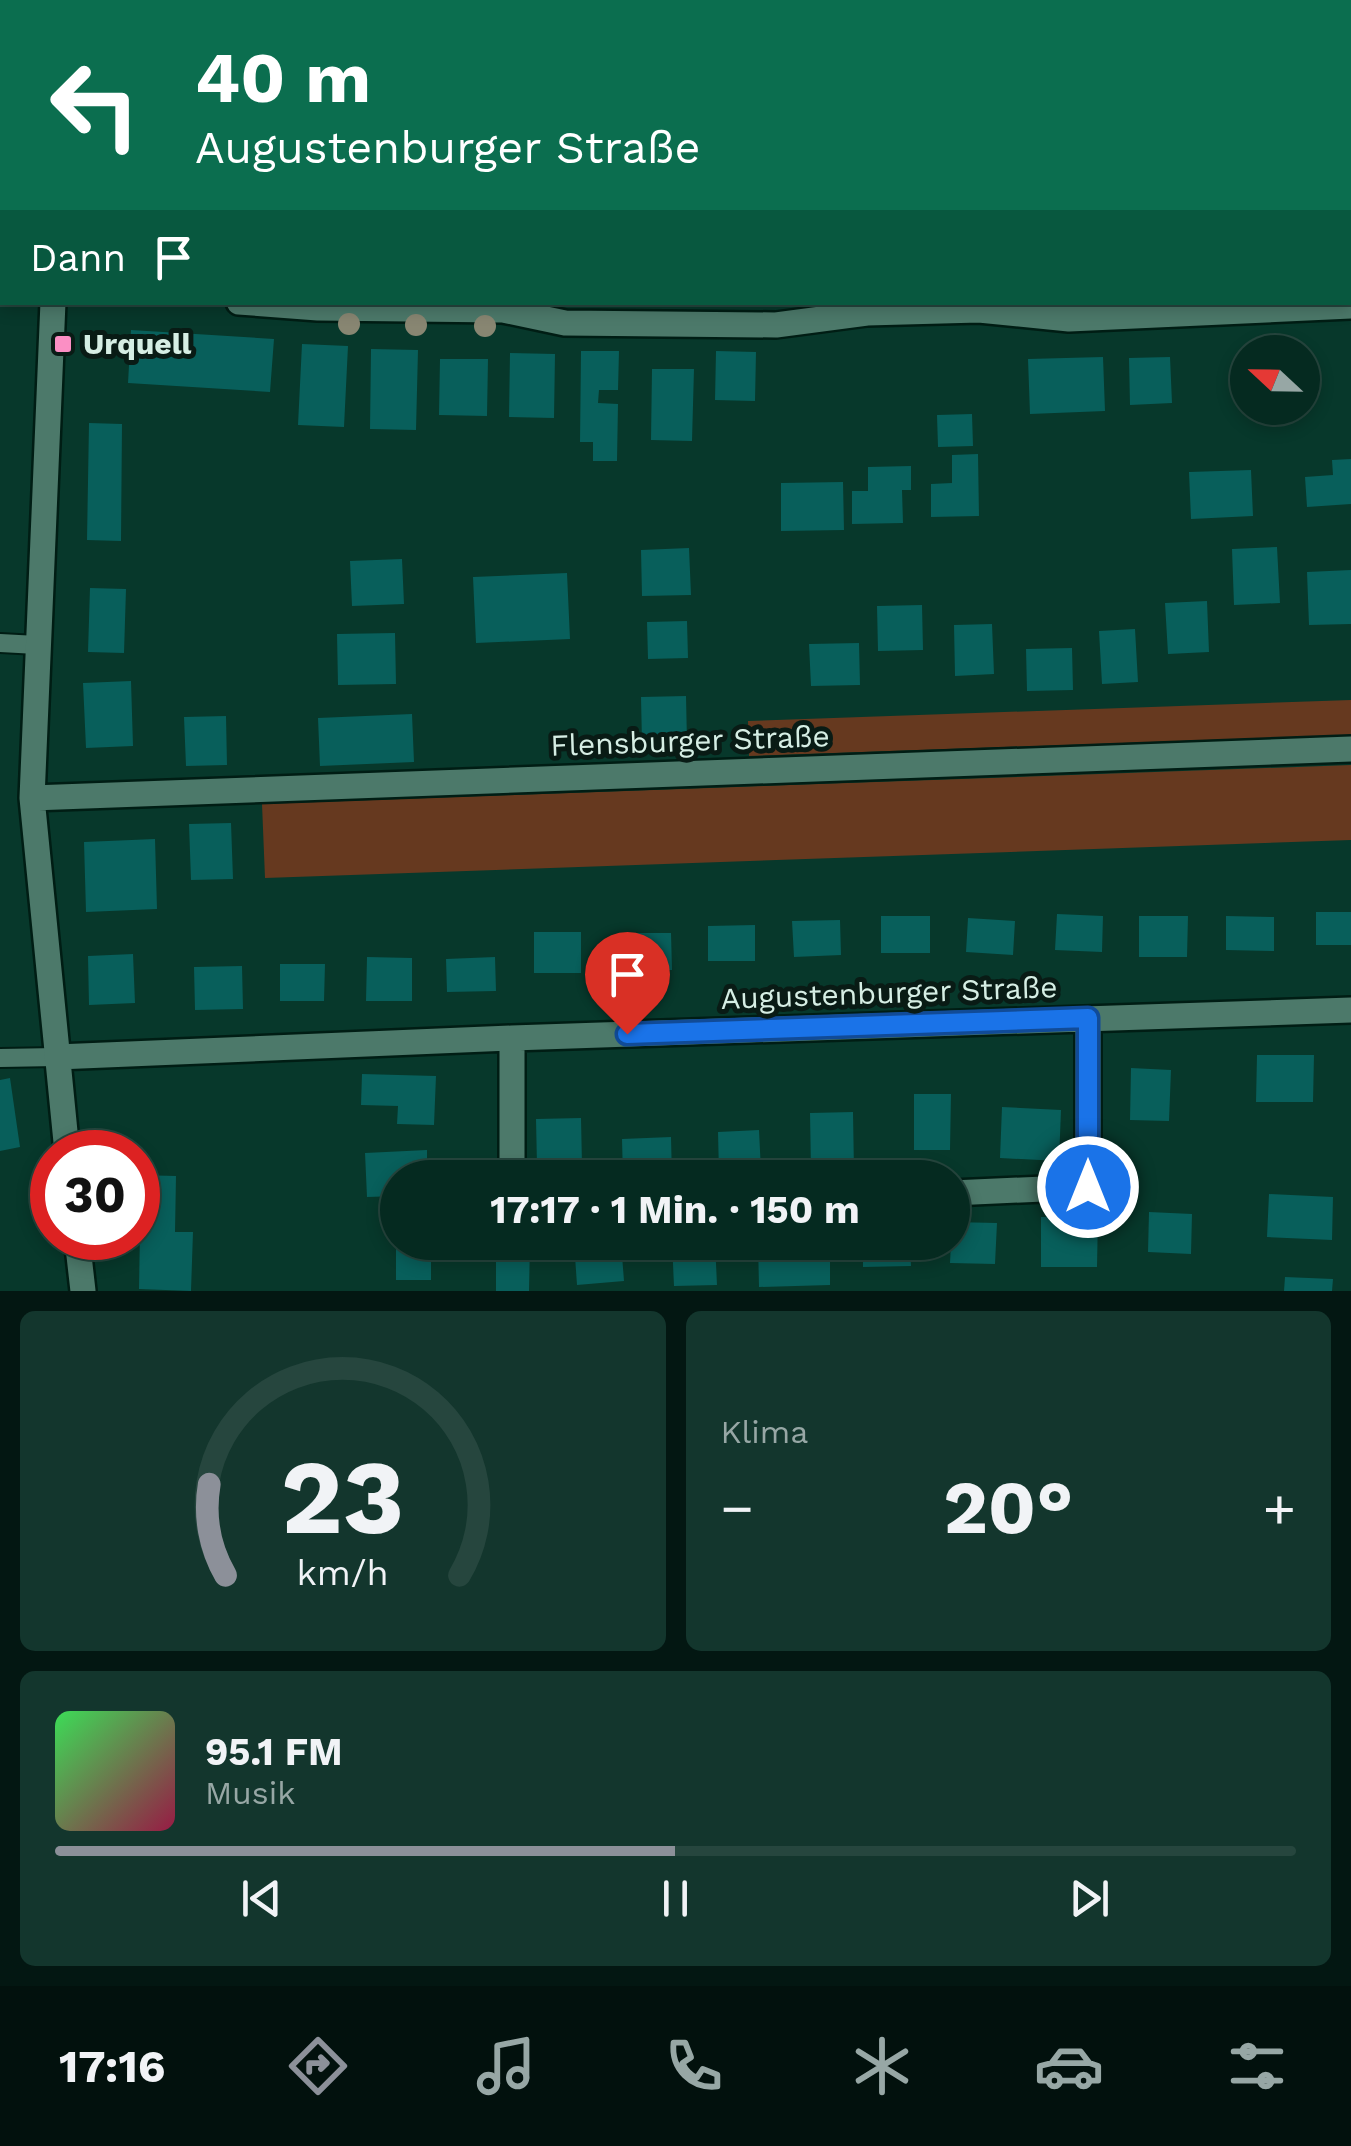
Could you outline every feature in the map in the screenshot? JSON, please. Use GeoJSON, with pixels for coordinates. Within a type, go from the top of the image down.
{"type":"FeatureCollection","features":[{"type":"Feature","properties":{"kind":"street"},"geometry":{"type":"LineString","coordinates":[[53,305],[32,798],[65,1130]]}},
{"type":"Feature","properties":{"kind":"street"},"geometry":{"type":"LineString","coordinates":[[274,305],[504,310],[565,322],[757,324],[789,324],[867,313],[979,310],[1069,320],[1351,306]]}},
{"type":"Feature","properties":{"kind":"street","name":"Flensburger Straße"},"geometry":{"type":"LineString","coordinates":[[32,798],[1351,749]]}},
{"type":"Feature","properties":{"kind":"street","name":"Augustenburger Straße"},"geometry":{"type":"LineString","coordinates":[[57,1057],[1351,1010]]}},
{"type":"Feature","properties":{"kind":"street","name":"Augustenburger Straße"},"geometry":{"type":"LineString","coordinates":[[970,1192],[1088,1187],[1088,1018]]}},
{"type":"Feature","properties":{"kind":"street"},"geometry":{"type":"LineString","coordinates":[[512,1038],[512,1160]]}},
{"type":"Feature","properties":{"kind":"street"},"geometry":{"type":"LineString","coordinates":[[78,1260],[82,1291]]}},
{"type":"Feature","properties":{"kind":"lane"},"geometry":{"type":"LineString","coordinates":[[0,644],[37,645]]}},
{"type":"Feature","properties":{"kind":"lane"},"geometry":{"type":"LineString","coordinates":[[0,1058],[57,1057]]}},
{"type":"Feature","properties":{"kind":"shaded area"},"geometry":{"type":"Polygon","coordinates":[[[1351,700],[1351,735],[749,756],[748,721],[1351,700]]]}},
{"type":"Feature","properties":{"kind":"shaded area"},"geometry":{"type":"Polygon","coordinates":[[[1351,765],[1351,840],[265,878],[262,804],[1351,765]]]}},
{"type":"Feature","properties":{"kind":"building"},"geometry":{"type":"Polygon","coordinates":[[[131,330],[274,339],[270,392],[128,383],[131,330]]]}},
{"type":"Feature","properties":{"kind":"building"},"geometry":{"type":"Polygon","coordinates":[[[302,344],[348,346],[344,427],[298,425],[302,344]]]}},
{"type":"Feature","properties":{"kind":"building"},"geometry":{"type":"Polygon","coordinates":[[[371,349],[418,350],[416,430],[370,429],[371,349]]]}},
{"type":"Feature","properties":{"kind":"building"},"geometry":{"type":"Polygon","coordinates":[[[581,351],[619,351],[618,390],[599,390],[598,403],[618,404],[617,461],[593,461],[593,442],[580,442],[581,351]]]}},
{"type":"Feature","properties":{"kind":"building"},"geometry":{"type":"Polygon","coordinates":[[[716,351],[756,352],[755,401],[715,400],[716,351]]]}},
{"type":"Feature","properties":{"kind":"building"},"geometry":{"type":"Polygon","coordinates":[[[510,353],[555,354],[554,418],[509,417],[510,353]]]}},
{"type":"Feature","properties":{"kind":"building"},"geometry":{"type":"Polygon","coordinates":[[[1103,357],[1105,411],[1030,414],[1028,359],[1103,357]]]}},
{"type":"Feature","properties":{"kind":"building"},"geometry":{"type":"Polygon","coordinates":[[[1170,357],[1172,403],[1130,405],[1129,358],[1170,357]]]}},
{"type":"Feature","properties":{"kind":"building"},"geometry":{"type":"Polygon","coordinates":[[[440,359],[488,359],[487,416],[439,415],[440,359]]]}},
{"type":"Feature","properties":{"kind":"building"},"geometry":{"type":"Polygon","coordinates":[[[652,369],[694,369],[692,441],[651,440],[652,369]]]}},
{"type":"Feature","properties":{"kind":"building"},"geometry":{"type":"Polygon","coordinates":[[[972,414],[973,446],[938,447],[937,415],[972,414]]]}},
{"type":"Feature","properties":{"kind":"building"},"geometry":{"type":"Polygon","coordinates":[[[89,423],[122,424],[121,541],[87,540],[89,423]]]}},
{"type":"Feature","properties":{"kind":"building"},"geometry":{"type":"Polygon","coordinates":[[[978,454],[979,516],[931,517],[931,484],[952,483],[952,455],[978,454]]]}},
{"type":"Feature","properties":{"kind":"building"},"geometry":{"type":"Polygon","coordinates":[[[1351,459],[1351,504],[1307,507],[1305,477],[1333,475],[1332,460],[1351,459]]]}},
{"type":"Feature","properties":{"kind":"building"},"geometry":{"type":"Polygon","coordinates":[[[911,466],[911,490],[902,490],[903,523],[852,524],[852,491],[868,491],[868,467],[911,466]]]}},
{"type":"Feature","properties":{"kind":"building"},"geometry":{"type":"Polygon","coordinates":[[[1251,470],[1253,516],[1191,519],[1189,472],[1251,470]]]}},
{"type":"Feature","properties":{"kind":"building"},"geometry":{"type":"Polygon","coordinates":[[[843,482],[844,530],[781,531],[781,483],[843,482]]]}},
{"type":"Feature","properties":{"kind":"building"},"geometry":{"type":"Polygon","coordinates":[[[1277,547],[1280,603],[1234,605],[1232,549],[1277,547]]]}},
{"type":"Feature","properties":{"kind":"building"},"geometry":{"type":"Polygon","coordinates":[[[689,548],[691,595],[642,596],[641,550],[689,548]]]}},
{"type":"Feature","properties":{"kind":"building"},"geometry":{"type":"Polygon","coordinates":[[[402,559],[404,604],[352,606],[350,561],[402,559]]]}},
{"type":"Feature","properties":{"kind":"building"},"geometry":{"type":"Polygon","coordinates":[[[1351,570],[1351,624],[1309,625],[1307,572],[1351,570]]]}},
{"type":"Feature","properties":{"kind":"building"},"geometry":{"type":"Polygon","coordinates":[[[567,573],[570,639],[476,643],[473,577],[567,573]]]}},
{"type":"Feature","properties":{"kind":"building"},"geometry":{"type":"Polygon","coordinates":[[[90,588],[126,589],[124,653],[88,652],[90,588]]]}},
{"type":"Feature","properties":{"kind":"building"},"geometry":{"type":"Polygon","coordinates":[[[1207,601],[1209,652],[1168,654],[1165,603],[1207,601]]]}},
{"type":"Feature","properties":{"kind":"building"},"geometry":{"type":"Polygon","coordinates":[[[922,605],[923,650],[878,651],[877,606],[922,605]]]}},
{"type":"Feature","properties":{"kind":"building"},"geometry":{"type":"Polygon","coordinates":[[[687,621],[688,658],[648,659],[647,622],[687,621]]]}},
{"type":"Feature","properties":{"kind":"building"},"geometry":{"type":"Polygon","coordinates":[[[992,624],[994,674],[955,676],[954,625],[992,624]]]}},
{"type":"Feature","properties":{"kind":"building"},"geometry":{"type":"Polygon","coordinates":[[[1135,629],[1138,682],[1102,684],[1099,631],[1135,629]]]}},
{"type":"Feature","properties":{"kind":"building"},"geometry":{"type":"Polygon","coordinates":[[[395,633],[396,684],[338,685],[337,634],[395,633]]]}},
{"type":"Feature","properties":{"kind":"building"},"geometry":{"type":"Polygon","coordinates":[[[859,643],[860,685],[811,686],[809,644],[859,643]]]}},
{"type":"Feature","properties":{"kind":"building"},"geometry":{"type":"Polygon","coordinates":[[[1072,648],[1073,690],[1027,691],[1026,649],[1072,648]]]}},
{"type":"Feature","properties":{"kind":"building"},"geometry":{"type":"Polygon","coordinates":[[[131,681],[133,746],[86,748],[83,683],[131,681]]]}},
{"type":"Feature","properties":{"kind":"building"},"geometry":{"type":"Polygon","coordinates":[[[686,696],[687,742],[642,743],[641,697],[686,696]]]}},
{"type":"Feature","properties":{"kind":"building"},"geometry":{"type":"Polygon","coordinates":[[[412,714],[414,762],[320,766],[318,718],[412,714]]]}},
{"type":"Feature","properties":{"kind":"building"},"geometry":{"type":"Polygon","coordinates":[[[226,716],[227,765],[186,766],[184,717],[226,716]]]}},
{"type":"Feature","properties":{"kind":"building"},"geometry":{"type":"Polygon","coordinates":[[[231,823],[233,879],[191,880],[189,824],[231,823]]]}},
{"type":"Feature","properties":{"kind":"building"},"geometry":{"type":"Polygon","coordinates":[[[155,839],[157,909],[86,912],[84,842],[155,839]]]}},
{"type":"Feature","properties":{"kind":"building"},"geometry":{"type":"Polygon","coordinates":[[[1316,912],[1351,912],[1351,945],[1316,945],[1316,912]]]}},
{"type":"Feature","properties":{"kind":"building"},"geometry":{"type":"Polygon","coordinates":[[[1057,914],[1103,916],[1102,952],[1055,950],[1057,914]]]}},
{"type":"Feature","properties":{"kind":"building"},"geometry":{"type":"Polygon","coordinates":[[[881,916],[930,916],[930,953],[881,953],[881,916]]]}},
{"type":"Feature","properties":{"kind":"building"},"geometry":{"type":"Polygon","coordinates":[[[1139,916],[1188,916],[1187,957],[1139,957],[1139,916]]]}},
{"type":"Feature","properties":{"kind":"building"},"geometry":{"type":"Polygon","coordinates":[[[1226,916],[1274,917],[1274,951],[1226,950],[1226,916]]]}},
{"type":"Feature","properties":{"kind":"building"},"geometry":{"type":"Polygon","coordinates":[[[968,918],[1015,921],[1013,955],[966,952],[968,918]]]}},
{"type":"Feature","properties":{"kind":"building"},"geometry":{"type":"Polygon","coordinates":[[[840,920],[841,955],[794,957],[792,921],[840,920]]]}},
{"type":"Feature","properties":{"kind":"building"},"geometry":{"type":"Polygon","coordinates":[[[755,925],[755,961],[708,961],[708,926],[755,925]]]}},
{"type":"Feature","properties":{"kind":"building"},"geometry":{"type":"Polygon","coordinates":[[[534,932],[581,932],[581,973],[534,973],[534,932]]]}},
{"type":"Feature","properties":{"kind":"building"},"geometry":{"type":"Polygon","coordinates":[[[622,933],[671,933],[672,970],[622,970],[622,933]]]}},
{"type":"Feature","properties":{"kind":"building"},"geometry":{"type":"Polygon","coordinates":[[[133,954],[135,1003],[89,1005],[88,956],[133,954]]]}},
{"type":"Feature","properties":{"kind":"building"},"geometry":{"type":"Polygon","coordinates":[[[367,957],[412,958],[412,1001],[366,1001],[367,957]]]}},
{"type":"Feature","properties":{"kind":"building"},"geometry":{"type":"Polygon","coordinates":[[[495,957],[496,991],[447,992],[446,959],[495,957]]]}},
{"type":"Feature","properties":{"kind":"building"},"geometry":{"type":"Polygon","coordinates":[[[280,964],[325,964],[324,1001],[280,1001],[280,964]]]}},
{"type":"Feature","properties":{"kind":"building"},"geometry":{"type":"Polygon","coordinates":[[[242,966],[243,1009],[195,1010],[194,967],[242,966]]]}},
{"type":"Feature","properties":{"kind":"building"},"geometry":{"type":"Polygon","coordinates":[[[1257,1055],[1314,1055],[1313,1102],[1256,1102],[1257,1055]]]}},
{"type":"Feature","properties":{"kind":"building"},"geometry":{"type":"Polygon","coordinates":[[[1131,1068],[1171,1070],[1169,1121],[1130,1120],[1131,1068]]]}},
{"type":"Feature","properties":{"kind":"building"},"geometry":{"type":"Polygon","coordinates":[[[362,1074],[436,1076],[434,1125],[397,1124],[398,1106],[361,1105],[362,1074]]]}},
{"type":"Feature","properties":{"kind":"building"},"geometry":{"type":"Polygon","coordinates":[[[10,1078],[20,1147],[0,1151],[0,1080],[10,1078]]]}},
{"type":"Feature","properties":{"kind":"building"},"geometry":{"type":"Polygon","coordinates":[[[914,1094],[951,1094],[950,1150],[914,1150],[914,1094]]]}},
{"type":"Feature","properties":{"kind":"building"},"geometry":{"type":"Polygon","coordinates":[[[1002,1107],[1061,1110],[1059,1161],[1000,1158],[1002,1107]]]}},
{"type":"Feature","properties":{"kind":"building"},"geometry":{"type":"Polygon","coordinates":[[[853,1112],[854,1160],[811,1160],[810,1113],[853,1112]]]}},
{"type":"Feature","properties":{"kind":"building"},"geometry":{"type":"Polygon","coordinates":[[[581,1118],[582,1160],[537,1160],[536,1119],[581,1118]]]}},
{"type":"Feature","properties":{"kind":"building"},"geometry":{"type":"Polygon","coordinates":[[[759,1130],[760,1160],[719,1160],[718,1132],[759,1130]]]}},
{"type":"Feature","properties":{"kind":"building"},"geometry":{"type":"Polygon","coordinates":[[[671,1137],[672,1160],[623,1160],[622,1139],[671,1137]]]}},
{"type":"Feature","properties":{"kind":"building"},"geometry":{"type":"Polygon","coordinates":[[[427,1150],[427,1160],[380,1160],[380,1197],[367,1197],[365,1153],[427,1150]]]}},
{"type":"Feature","properties":{"kind":"building"},"geometry":{"type":"Polygon","coordinates":[[[160,1176],[176,1176],[175,1232],[193,1232],[191,1291],[139,1289],[140,1260],[160,1260],[160,1176]]]}},
{"type":"Feature","properties":{"kind":"building"},"geometry":{"type":"Polygon","coordinates":[[[1269,1194],[1333,1197],[1332,1240],[1267,1237],[1269,1194]]]}},
{"type":"Feature","properties":{"kind":"building"},"geometry":{"type":"Polygon","coordinates":[[[1149,1212],[1192,1214],[1191,1254],[1148,1252],[1149,1212]]]}},
{"type":"Feature","properties":{"kind":"building"},"geometry":{"type":"Polygon","coordinates":[[[1098,1216],[1097,1267],[1041,1267],[1041,1217],[1098,1216]]]}},
{"type":"Feature","properties":{"kind":"building"},"geometry":{"type":"Polygon","coordinates":[[[970,1222],[997,1223],[995,1264],[950,1263],[970,1260],[970,1222]]]}},
{"type":"Feature","properties":{"kind":"building"},"geometry":{"type":"Polygon","coordinates":[[[396,1260],[431,1260],[431,1280],[396,1280],[396,1260]]]}},
{"type":"Feature","properties":{"kind":"building"},"geometry":{"type":"Polygon","coordinates":[[[496,1260],[530,1260],[529,1291],[496,1291],[496,1260]]]}},
{"type":"Feature","properties":{"kind":"building"},"geometry":{"type":"Polygon","coordinates":[[[575,1260],[622,1260],[624,1281],[577,1285],[575,1260]]]}},
{"type":"Feature","properties":{"kind":"building"},"geometry":{"type":"Polygon","coordinates":[[[673,1260],[716,1260],[717,1285],[674,1286],[673,1260]]]}},
{"type":"Feature","properties":{"kind":"building"},"geometry":{"type":"Polygon","coordinates":[[[758,1260],[830,1260],[830,1285],[759,1287],[758,1260]]]}},
{"type":"Feature","properties":{"kind":"building"},"geometry":{"type":"Polygon","coordinates":[[[863,1260],[911,1260],[911,1266],[863,1267],[863,1260]]]}},
{"type":"Feature","properties":{"kind":"building"},"geometry":{"type":"Polygon","coordinates":[[[1285,1277],[1333,1279],[1332,1291],[1284,1291],[1285,1277]]]}},
{"type":"Feature","properties":{"kind":"place","name":"Urquell"},"geometry":{"type":"Point","coordinates":[63,344]}},
{"type":"Feature","properties":{"kind":"route"},"geometry":{"type":"LineString","coordinates":[[627,1034],[1088,1018],[1088,1187]]}}]}
